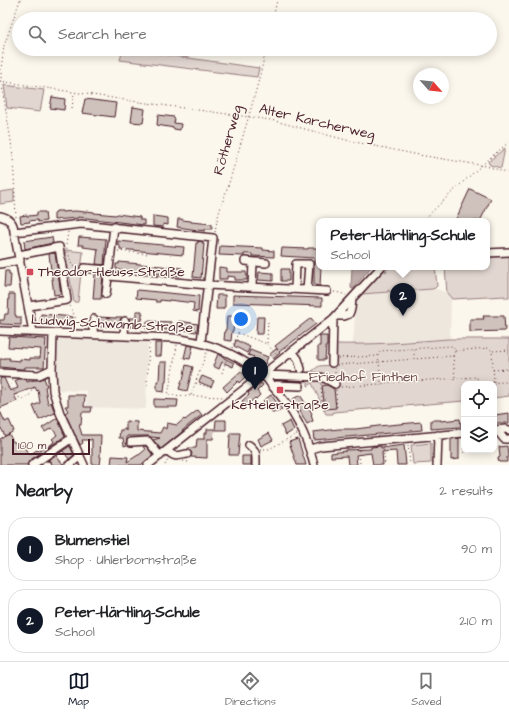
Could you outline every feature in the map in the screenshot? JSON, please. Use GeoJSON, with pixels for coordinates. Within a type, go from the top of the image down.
{"type":"FeatureCollection","features":[{"type":"Feature","properties":{"kind":"street"},"geometry":{"type":"LineString","coordinates":[[0,216],[12,222],[14,229],[33,332]]}},
{"type":"Feature","properties":{"kind":"street"},"geometry":{"type":"LineString","coordinates":[[14,229],[81,224],[213,238],[201,342]]}},
{"type":"Feature","properties":{"kind":"street"},"geometry":{"type":"LineString","coordinates":[[106,294],[114,227]]}},
{"type":"Feature","properties":{"kind":"street"},"geometry":{"type":"LineString","coordinates":[[0,264],[19,257],[59,247],[67,300],[29,306]]}},
{"type":"Feature","properties":{"kind":"street"},"geometry":{"type":"LineString","coordinates":[[490,253],[509,252]]}},
{"type":"Feature","properties":{"kind":"street"},"geometry":{"type":"LineString","coordinates":[[245,261],[266,263]]}},
{"type":"Feature","properties":{"kind":"street"},"geometry":{"type":"LineString","coordinates":[[252,287],[253,262]]}},
{"type":"Feature","properties":{"kind":"street"},"geometry":{"type":"LineString","coordinates":[[295,289],[296,264],[309,264],[307,290]]}},
{"type":"Feature","properties":{"kind":"street"},"geometry":{"type":"LineString","coordinates":[[84,268],[109,273],[208,285],[327,291]]}},
{"type":"Feature","properties":{"kind":"street"},"geometry":{"type":"LineString","coordinates":[[148,465],[334,317],[378,270]]}},
{"type":"Feature","properties":{"kind":"street"},"geometry":{"type":"LineString","coordinates":[[334,317],[334,362]]}},
{"type":"Feature","properties":{"kind":"street"},"geometry":{"type":"LineString","coordinates":[[93,334],[94,319]]}},
{"type":"Feature","properties":{"kind":"street"},"geometry":{"type":"LineString","coordinates":[[124,335],[125,321]]}},
{"type":"Feature","properties":{"kind":"street","name":"Ludwig-Schwamb-Straße"},"geometry":{"type":"LineString","coordinates":[[0,330],[53,334],[124,335],[190,340],[201,342],[230,353],[263,375]]}},
{"type":"Feature","properties":{"kind":"street"},"geometry":{"type":"LineString","coordinates":[[53,334],[53,391],[60,413],[84,465]]}},
{"type":"Feature","properties":{"kind":"street"},"geometry":{"type":"LineString","coordinates":[[292,351],[298,359],[301,369]]}},
{"type":"Feature","properties":{"kind":"street"},"geometry":{"type":"LineString","coordinates":[[0,373],[39,375],[52,369]]}},
{"type":"Feature","properties":{"kind":"street"},"geometry":{"type":"LineString","coordinates":[[263,375],[320,377],[335,384]]}},
{"type":"Feature","properties":{"kind":"street"},"geometry":{"type":"LineString","coordinates":[[263,375],[284,400],[294,415],[310,449],[314,465]]}},
{"type":"Feature","properties":{"kind":"street"},"geometry":{"type":"LineString","coordinates":[[274,388],[276,386],[300,386]]}},
{"type":"Feature","properties":{"kind":"street"},"geometry":{"type":"LineString","coordinates":[[497,430],[509,430]]}},
{"type":"Feature","properties":{"kind":"street"},"geometry":{"type":"LineString","coordinates":[[497,431],[506,440],[509,439]]}},
{"type":"Feature","properties":{"kind":"street"},"geometry":{"type":"LineString","coordinates":[[310,449],[321,446],[461,434]]}},
{"type":"Feature","properties":{"kind":"street"},"geometry":{"type":"LineString","coordinates":[[437,465],[438,435]]}},
{"type":"Feature","properties":{"kind":"street"},"geometry":{"type":"LineString","coordinates":[[32,465],[72,438]]}},
{"type":"Feature","properties":{"kind":"street"},"geometry":{"type":"LineString","coordinates":[[131,442],[148,441],[156,460]]}},
{"type":"Feature","properties":{"kind":"street"},"geometry":{"type":"LineString","coordinates":[[249,445],[254,449],[256,465]]}},
{"type":"Feature","properties":{"kind":"street"},"geometry":{"type":"LineString","coordinates":[[167,450],[175,456],[187,454]]}},
{"type":"Feature","properties":{"kind":"street"},"geometry":{"type":"LineString","coordinates":[[70,465],[80,456]]}},
{"type":"Feature","properties":{"kind":"path"},"geometry":{"type":"LineString","coordinates":[[16,12],[20,0]]}},
{"type":"Feature","properties":{"kind":"path"},"geometry":{"type":"LineString","coordinates":[[274,12],[277,0]]}},
{"type":"Feature","properties":{"kind":"path"},"geometry":{"type":"LineString","coordinates":[[12,23],[4,46],[1,81],[13,156],[16,219],[14,229]]}},
{"type":"Feature","properties":{"kind":"path","name":"Rötherweg"},"geometry":{"type":"LineString","coordinates":[[213,238],[217,218],[232,175],[249,116],[264,56]]}},
{"type":"Feature","properties":{"kind":"path","name":"Alter Karcherweg"},"geometry":{"type":"LineString","coordinates":[[1,81],[249,116],[271,120],[350,141],[436,158],[482,165],[509,173]]}},
{"type":"Feature","properties":{"kind":"path"},"geometry":{"type":"LineString","coordinates":[[72,108],[74,92]]}},
{"type":"Feature","properties":{"kind":"path"},"geometry":{"type":"LineString","coordinates":[[426,218],[453,191],[509,142]]}},
{"type":"Feature","properties":{"kind":"path"},"geometry":{"type":"LineString","coordinates":[[69,225],[66,245],[72,266],[84,268]]}},
{"type":"Feature","properties":{"kind":"path"},"geometry":{"type":"LineString","coordinates":[[112,250],[149,254]]}},
{"type":"Feature","properties":{"kind":"path"},"geometry":{"type":"LineString","coordinates":[[327,291],[340,293],[352,299]]}},
{"type":"Feature","properties":{"kind":"path"},"geometry":{"type":"LineString","coordinates":[[67,300],[76,319]]}},
{"type":"Feature","properties":{"kind":"path"},"geometry":{"type":"LineString","coordinates":[[142,333],[143,311]]}},
{"type":"Feature","properties":{"kind":"path"},"geometry":{"type":"LineString","coordinates":[[267,344],[268,319]]}},
{"type":"Feature","properties":{"kind":"path"},"geometry":{"type":"LineString","coordinates":[[231,351],[238,333],[239,322]]}},
{"type":"Feature","properties":{"kind":"path"},"geometry":{"type":"LineString","coordinates":[[238,333],[267,344],[279,358]]}},
{"type":"Feature","properties":{"kind":"path"},"geometry":{"type":"LineString","coordinates":[[147,385],[149,339]]}},
{"type":"Feature","properties":{"kind":"path"},"geometry":{"type":"LineString","coordinates":[[178,341],[168,395],[228,397]]}},
{"type":"Feature","properties":{"kind":"path"},"geometry":{"type":"LineString","coordinates":[[380,383],[378,354],[381,351],[452,346],[455,351]]}},
{"type":"Feature","properties":{"kind":"path"},"geometry":{"type":"LineString","coordinates":[[191,396],[209,348]]}},
{"type":"Feature","properties":{"kind":"path"},"geometry":{"type":"LineString","coordinates":[[455,351],[489,348],[492,351],[509,350]]}},
{"type":"Feature","properties":{"kind":"path"},"geometry":{"type":"LineString","coordinates":[[414,349],[414,359]]}},
{"type":"Feature","properties":{"kind":"path"},"geometry":{"type":"LineString","coordinates":[[455,351],[453,356],[455,378]]}},
{"type":"Feature","properties":{"kind":"path"},"geometry":{"type":"LineString","coordinates":[[492,351],[494,381]]}},
{"type":"Feature","properties":{"kind":"path"},"geometry":{"type":"LineString","coordinates":[[222,373],[228,356]]}},
{"type":"Feature","properties":{"kind":"path"},"geometry":{"type":"LineString","coordinates":[[334,362],[339,358],[378,356]]}},
{"type":"Feature","properties":{"kind":"path"},"geometry":{"type":"LineString","coordinates":[[337,410],[334,365],[453,356]]}},
{"type":"Feature","properties":{"kind":"path"},"geometry":{"type":"LineString","coordinates":[[493,370],[508,369],[509,384]]}},
{"type":"Feature","properties":{"kind":"path"},"geometry":{"type":"LineString","coordinates":[[14,374],[11,387],[18,397],[22,399],[29,396],[34,388]]}},
{"type":"Feature","properties":{"kind":"path"},"geometry":{"type":"LineString","coordinates":[[320,377],[322,401]]}},
{"type":"Feature","properties":{"kind":"path"},"geometry":{"type":"LineString","coordinates":[[335,384],[341,388],[383,382],[455,378],[477,377],[478,381]]}},
{"type":"Feature","properties":{"kind":"path"},"geometry":{"type":"LineString","coordinates":[[497,382],[508,382]]}},
{"type":"Feature","properties":{"kind":"path"},"geometry":{"type":"LineString","coordinates":[[195,383],[208,387]]}},
{"type":"Feature","properties":{"kind":"path"},"geometry":{"type":"LineString","coordinates":[[380,383],[379,385],[383,385],[383,383]]}},
{"type":"Feature","properties":{"kind":"path"},"geometry":{"type":"LineString","coordinates":[[0,391],[11,387]]}},
{"type":"Feature","properties":{"kind":"path"},"geometry":{"type":"LineString","coordinates":[[259,449],[269,449],[300,433]]}},
{"type":"Feature","properties":{"kind":"path"},"geometry":{"type":"LineString","coordinates":[[408,441],[410,464]]}},
{"type":"Feature","properties":{"kind":"path"},"geometry":{"type":"LineString","coordinates":[[383,443],[385,465]]}},
{"type":"Feature","properties":{"kind":"path"},"geometry":{"type":"LineString","coordinates":[[358,446],[360,465]]}},
{"type":"Feature","properties":{"kind":"shaded area"},"geometry":{"type":"Polygon","coordinates":[[[352,270],[369,270],[353,289],[351,288],[352,270]]]}},
{"type":"Feature","properties":{"kind":"shaded area"},"geometry":{"type":"Polygon","coordinates":[[[437,289],[447,293],[452,299],[450,339],[353,345],[356,300],[361,294],[437,289]]]}},
{"type":"Feature","properties":{"kind":"shaded area"},"geometry":{"type":"Polygon","coordinates":[[[59,339],[148,341],[146,409],[86,407],[87,391],[56,390],[56,344],[59,339]]]}},
{"type":"Feature","properties":{"kind":"green space"},"geometry":{"type":"Polygon","coordinates":[[[121,56],[174,56],[259,68],[257,77],[120,60],[121,56]]]}},
{"type":"Feature","properties":{"kind":"green space"},"geometry":{"type":"Polygon","coordinates":[[[4,85],[44,90],[40,112],[7,108],[4,85]]]}},
{"type":"Feature","properties":{"kind":"green space"},"geometry":{"type":"Polygon","coordinates":[[[505,148],[501,168],[490,165],[488,162],[505,148]]]}},
{"type":"Feature","properties":{"kind":"green space"},"geometry":{"type":"Polygon","coordinates":[[[14,190],[14,202],[0,204],[0,192],[14,190]]]}},
{"type":"Feature","properties":{"kind":"green space"},"geometry":{"type":"Polygon","coordinates":[[[65,250],[83,252],[78,302],[74,302],[65,250]]]}},
{"type":"Feature","properties":{"kind":"green space"},"geometry":{"type":"Polygon","coordinates":[[[505,254],[509,255],[509,298],[505,298],[505,296],[452,299],[447,293],[445,270],[490,270],[490,257],[504,256],[505,254]]]}},
{"type":"Feature","properties":{"kind":"green space"},"geometry":{"type":"Polygon","coordinates":[[[382,270],[385,270],[386,272],[387,270],[435,270],[437,286],[432,289],[391,292],[388,290],[388,292],[361,294],[382,270]]]}},
{"type":"Feature","properties":{"kind":"green space","name":"Friedhof Finthen"},"geometry":{"type":"Polygon","coordinates":[[[448,339],[509,339],[509,396],[497,398],[497,381],[461,381],[461,401],[333,412],[333,414],[326,414],[312,383],[308,386],[308,374],[319,366],[333,365],[334,344],[377,344],[448,339]]]}},
{"type":"Feature","properties":{"kind":"green space"},"geometry":{"type":"Polygon","coordinates":[[[431,443],[431,463],[413,464],[411,445],[431,443]]]}},
{"type":"Feature","properties":{"kind":"building"},"geometry":{"type":"Polygon","coordinates":[[[52,97],[65,99],[64,110],[50,108],[52,97]]]}},
{"type":"Feature","properties":{"kind":"building"},"geometry":{"type":"Polygon","coordinates":[[[85,99],[116,103],[114,117],[82,113],[85,99]]]}},
{"type":"Feature","properties":{"kind":"building"},"geometry":{"type":"Polygon","coordinates":[[[133,107],[145,109],[143,123],[131,122],[133,107]]]}},
{"type":"Feature","properties":{"kind":"building"},"geometry":{"type":"Polygon","coordinates":[[[158,115],[174,117],[174,123],[181,124],[180,130],[157,125],[158,115]]]}},
{"type":"Feature","properties":{"kind":"building"},"geometry":{"type":"Polygon","coordinates":[[[470,189],[491,199],[482,218],[456,218],[470,189]]]}},
{"type":"Feature","properties":{"kind":"building"},"geometry":{"type":"Polygon","coordinates":[[[56,211],[86,211],[140,217],[140,220],[144,220],[144,225],[78,217],[54,220],[54,213],[56,211]]]}},
{"type":"Feature","properties":{"kind":"building"},"geometry":{"type":"Polygon","coordinates":[[[37,212],[45,212],[46,221],[38,222],[37,220],[21,223],[20,216],[37,215],[37,212]]]}},
{"type":"Feature","properties":{"kind":"building"},"geometry":{"type":"Polygon","coordinates":[[[153,216],[168,218],[168,225],[163,224],[163,227],[153,226],[153,216]]]}},
{"type":"Feature","properties":{"kind":"building"},"geometry":{"type":"Polygon","coordinates":[[[178,219],[212,224],[212,229],[205,229],[205,231],[177,227],[178,219]]]}},
{"type":"Feature","properties":{"kind":"building"},"geometry":{"type":"Polygon","coordinates":[[[52,237],[53,243],[25,249],[24,241],[52,237]]]}},
{"type":"Feature","properties":{"kind":"building"},"geometry":{"type":"Polygon","coordinates":[[[79,237],[106,239],[104,265],[96,264],[98,249],[78,245],[79,237]]]}},
{"type":"Feature","properties":{"kind":"building"},"geometry":{"type":"Polygon","coordinates":[[[118,241],[184,247],[183,255],[120,249],[118,241]]]}},
{"type":"Feature","properties":{"kind":"building"},"geometry":{"type":"Polygon","coordinates":[[[198,241],[203,242],[204,244],[201,278],[193,277],[196,243],[198,243],[198,241]]]}},
{"type":"Feature","properties":{"kind":"building"},"geometry":{"type":"Polygon","coordinates":[[[220,246],[263,248],[263,250],[274,251],[274,257],[252,256],[252,254],[244,254],[244,256],[219,255],[220,246]]]}},
{"type":"Feature","properties":{"kind":"building"},"geometry":{"type":"Polygon","coordinates":[[[282,248],[316,248],[316,270],[321,270],[320,286],[314,285],[314,258],[281,256],[282,248]]]}},
{"type":"Feature","properties":{"kind":"building"},"geometry":{"type":"Polygon","coordinates":[[[55,253],[61,294],[54,295],[49,254],[55,253]]]}},
{"type":"Feature","properties":{"kind":"building"},"geometry":{"type":"Polygon","coordinates":[[[119,262],[182,268],[181,276],[118,270],[116,269],[116,264],[119,264],[119,262]]]}},
{"type":"Feature","properties":{"kind":"building"},"geometry":{"type":"Polygon","coordinates":[[[219,267],[227,268],[227,272],[246,272],[247,280],[235,280],[235,277],[227,276],[227,279],[219,279],[219,267]]]}},
{"type":"Feature","properties":{"kind":"building"},"geometry":{"type":"Polygon","coordinates":[[[281,269],[289,269],[289,281],[281,281],[281,269]]]}},
{"type":"Feature","properties":{"kind":"building"},"geometry":{"type":"Polygon","coordinates":[[[5,271],[9,271],[9,274],[11,274],[10,287],[4,287],[5,271]]]}},
{"type":"Feature","properties":{"kind":"building"},"geometry":{"type":"Polygon","coordinates":[[[259,272],[273,273],[273,281],[258,280],[259,272]]]}},
{"type":"Feature","properties":{"kind":"building"},"geometry":{"type":"Polygon","coordinates":[[[95,274],[103,275],[101,299],[93,299],[95,274]]]}},
{"type":"Feature","properties":{"kind":"building"},"geometry":{"type":"Polygon","coordinates":[[[137,290],[199,296],[198,312],[193,311],[194,303],[169,300],[160,300],[160,302],[156,302],[156,300],[136,298],[137,290]]]}},
{"type":"Feature","properties":{"kind":"building"},"geometry":{"type":"Polygon","coordinates":[[[9,294],[15,294],[15,315],[16,317],[21,317],[21,325],[0,324],[0,320],[4,320],[5,314],[8,314],[9,294]]]}},
{"type":"Feature","properties":{"kind":"building"},"geometry":{"type":"Polygon","coordinates":[[[217,295],[225,295],[225,307],[223,309],[216,309],[217,295]]]}},
{"type":"Feature","properties":{"kind":"building"},"geometry":{"type":"Polygon","coordinates":[[[233,295],[322,298],[322,306],[233,303],[233,295]]]}},
{"type":"Feature","properties":{"kind":"building"},"geometry":{"type":"Polygon","coordinates":[[[136,311],[142,311],[142,321],[138,321],[137,328],[130,327],[129,318],[136,318],[136,311]]]}},
{"type":"Feature","properties":{"kind":"building"},"geometry":{"type":"Polygon","coordinates":[[[41,314],[73,317],[72,325],[40,322],[41,314]]]}},
{"type":"Feature","properties":{"kind":"building"},"geometry":{"type":"Polygon","coordinates":[[[227,316],[235,316],[231,341],[224,340],[227,316]]]}},
{"type":"Feature","properties":{"kind":"building"},"geometry":{"type":"Polygon","coordinates":[[[483,316],[504,316],[505,331],[470,332],[470,319],[484,319],[483,316]]]}},
{"type":"Feature","properties":{"kind":"building"},"geometry":{"type":"Polygon","coordinates":[[[99,317],[122,317],[120,320],[120,327],[99,327],[99,317]]]}},
{"type":"Feature","properties":{"kind":"building"},"geometry":{"type":"Polygon","coordinates":[[[257,317],[264,317],[263,334],[256,334],[257,317]]]}},
{"type":"Feature","properties":{"kind":"building"},"geometry":{"type":"Polygon","coordinates":[[[311,318],[316,324],[279,352],[280,353],[273,359],[269,355],[276,349],[278,350],[275,346],[311,318]]]}},
{"type":"Feature","properties":{"kind":"building"},"geometry":{"type":"Polygon","coordinates":[[[147,321],[171,322],[170,330],[146,329],[147,321]]]}},
{"type":"Feature","properties":{"kind":"building"},"geometry":{"type":"Polygon","coordinates":[[[179,321],[198,324],[196,332],[177,329],[179,321]]]}},
{"type":"Feature","properties":{"kind":"building"},"geometry":{"type":"Polygon","coordinates":[[[320,336],[327,336],[325,360],[318,360],[320,336]]]}},
{"type":"Feature","properties":{"kind":"building"},"geometry":{"type":"Polygon","coordinates":[[[9,337],[46,339],[44,367],[25,367],[25,369],[20,369],[0,367],[0,359],[4,358],[20,361],[20,359],[30,360],[30,358],[40,358],[41,349],[8,347],[9,337]]]}},
{"type":"Feature","properties":{"kind":"building"},"geometry":{"type":"Polygon","coordinates":[[[236,340],[250,347],[247,353],[234,346],[236,340]]]}},
{"type":"Feature","properties":{"kind":"building"},"geometry":{"type":"Polygon","coordinates":[[[155,343],[162,343],[161,356],[155,356],[155,343]]]}},
{"type":"Feature","properties":{"kind":"building"},"geometry":{"type":"Polygon","coordinates":[[[187,345],[193,346],[190,359],[184,358],[187,345]]]}},
{"type":"Feature","properties":{"kind":"building"},"geometry":{"type":"Polygon","coordinates":[[[250,350],[268,357],[265,364],[248,355],[250,350]]]}},
{"type":"Feature","properties":{"kind":"building"},"geometry":{"type":"Polygon","coordinates":[[[218,354],[234,363],[233,367],[222,362],[219,369],[213,366],[218,354]]]}},
{"type":"Feature","properties":{"kind":"building"},"geometry":{"type":"Polygon","coordinates":[[[160,362],[167,362],[164,392],[157,391],[160,362]]]}},
{"type":"Feature","properties":{"kind":"building"},"geometry":{"type":"Polygon","coordinates":[[[186,365],[193,367],[187,391],[179,389],[183,380],[186,365]]]}},
{"type":"Feature","properties":{"kind":"building"},"geometry":{"type":"Polygon","coordinates":[[[241,371],[246,376],[239,383],[238,381],[227,392],[223,387],[241,371]]]}},
{"type":"Feature","properties":{"kind":"building"},"geometry":{"type":"Polygon","coordinates":[[[202,376],[214,381],[211,387],[199,382],[202,376]]]}},
{"type":"Feature","properties":{"kind":"building"},"geometry":{"type":"Polygon","coordinates":[[[1,378],[4,378],[10,391],[18,388],[15,381],[19,379],[26,379],[27,382],[44,378],[47,386],[45,387],[48,404],[51,402],[55,413],[39,420],[33,406],[40,403],[38,390],[37,391],[35,387],[14,395],[17,401],[0,408],[1,378]]]}},
{"type":"Feature","properties":{"kind":"building"},"geometry":{"type":"Polygon","coordinates":[[[261,383],[263,385],[257,391],[260,395],[246,406],[242,401],[249,395],[248,393],[261,383]]]}},
{"type":"Feature","properties":{"kind":"building"},"geometry":{"type":"Polygon","coordinates":[[[327,385],[334,389],[336,408],[325,409],[322,386],[327,385]]]}},
{"type":"Feature","properties":{"kind":"building"},"geometry":{"type":"Polygon","coordinates":[[[68,395],[85,395],[84,407],[92,407],[91,412],[82,412],[81,425],[79,425],[82,435],[101,435],[100,465],[92,464],[92,439],[82,440],[83,443],[80,445],[75,435],[65,413],[68,411],[65,406],[68,406],[68,395]]]}},
{"type":"Feature","properties":{"kind":"building"},"geometry":{"type":"Polygon","coordinates":[[[271,395],[282,409],[278,412],[272,412],[263,401],[271,395]]]}},
{"type":"Feature","properties":{"kind":"building"},"geometry":{"type":"Polygon","coordinates":[[[300,395],[309,407],[312,414],[313,421],[307,424],[293,399],[300,395]]]}},
{"type":"Feature","properties":{"kind":"building"},"geometry":{"type":"Polygon","coordinates":[[[154,399],[178,400],[177,407],[154,407],[154,399]]]}},
{"type":"Feature","properties":{"kind":"building"},"geometry":{"type":"Polygon","coordinates":[[[198,410],[202,415],[161,449],[153,440],[160,438],[148,436],[127,436],[127,445],[124,446],[123,438],[119,438],[120,430],[125,429],[126,431],[126,421],[137,422],[137,431],[160,433],[163,427],[166,429],[167,423],[177,425],[198,410]]]}},
{"type":"Feature","properties":{"kind":"building"},"geometry":{"type":"Polygon","coordinates":[[[0,411],[5,422],[9,420],[14,431],[5,436],[1,428],[0,429],[0,411]]]}},
{"type":"Feature","properties":{"kind":"building"},"geometry":{"type":"Polygon","coordinates":[[[509,413],[509,423],[497,423],[497,415],[509,413]]]}},
{"type":"Feature","properties":{"kind":"building"},"geometry":{"type":"Polygon","coordinates":[[[57,418],[65,436],[29,461],[27,465],[0,465],[0,439],[9,434],[13,442],[15,442],[19,448],[23,445],[29,455],[45,446],[46,448],[53,443],[54,441],[52,439],[57,435],[52,428],[45,432],[42,428],[57,418]]]}},
{"type":"Feature","properties":{"kind":"building"},"geometry":{"type":"Polygon","coordinates":[[[460,419],[461,427],[431,429],[431,420],[441,421],[460,419]]]}},
{"type":"Feature","properties":{"kind":"building"},"geometry":{"type":"Polygon","coordinates":[[[216,420],[226,420],[226,430],[215,430],[216,420]]]}},
{"type":"Feature","properties":{"kind":"building"},"geometry":{"type":"Polygon","coordinates":[[[290,421],[294,430],[286,435],[281,426],[290,421]]]}},
{"type":"Feature","properties":{"kind":"building"},"geometry":{"type":"Polygon","coordinates":[[[421,422],[422,430],[314,440],[313,432],[421,422]]]}},
{"type":"Feature","properties":{"kind":"building"},"geometry":{"type":"Polygon","coordinates":[[[207,429],[214,429],[213,439],[207,439],[207,458],[191,457],[192,453],[188,448],[196,448],[197,439],[204,439],[204,433],[207,433],[207,429]]]}},
{"type":"Feature","properties":{"kind":"building"},"geometry":{"type":"Polygon","coordinates":[[[230,433],[240,433],[238,455],[229,455],[230,433]]]}},
{"type":"Feature","properties":{"kind":"building"},"geometry":{"type":"Polygon","coordinates":[[[269,433],[273,440],[261,446],[258,439],[269,433]]]}},
{"type":"Feature","properties":{"kind":"building"},"geometry":{"type":"Polygon","coordinates":[[[459,438],[459,459],[451,460],[451,439],[459,438]]]}},
{"type":"Feature","properties":{"kind":"building"},"geometry":{"type":"Polygon","coordinates":[[[298,439],[306,465],[297,465],[289,442],[298,439]]]}},
{"type":"Feature","properties":{"kind":"building"},"geometry":{"type":"Polygon","coordinates":[[[404,445],[406,465],[397,465],[396,451],[382,452],[383,465],[373,465],[371,453],[356,455],[357,465],[348,465],[347,456],[331,457],[331,453],[346,450],[404,445]]]}},
{"type":"Feature","properties":{"kind":"building"},"geometry":{"type":"Polygon","coordinates":[[[70,446],[74,455],[66,462],[65,465],[52,465],[48,460],[70,446]],[[63,451],[56,456],[63,464],[69,459],[63,451]]]}},
{"type":"Feature","properties":{"kind":"building"},"geometry":{"type":"Polygon","coordinates":[[[143,446],[146,446],[153,455],[141,465],[111,465],[112,456],[128,457],[127,462],[145,450],[143,446]]]}},
{"type":"Feature","properties":{"kind":"building"},"geometry":{"type":"Polygon","coordinates":[[[507,446],[507,462],[499,462],[499,447],[507,446]]]}},
{"type":"Feature","properties":{"kind":"building"},"geometry":{"type":"Polygon","coordinates":[[[242,456],[251,456],[251,465],[242,465],[242,456]]]}},
{"type":"Feature","properties":{"kind":"place","name":"Theodor-Heuss-Straße"},"geometry":{"type":"Point","coordinates":[30,272]}},
{"type":"Feature","properties":{"kind":"place","name":"Peter-Härtling-Schule"},"geometry":{"type":"Point","coordinates":[403,316]}},
{"type":"Feature","properties":{"kind":"place","name":"Blumenstiel"},"geometry":{"type":"Point","coordinates":[255,390]}},
{"type":"Feature","properties":{"kind":"place","name":"Kettelerstraße"},"geometry":{"type":"Point","coordinates":[280,390]}}]}
